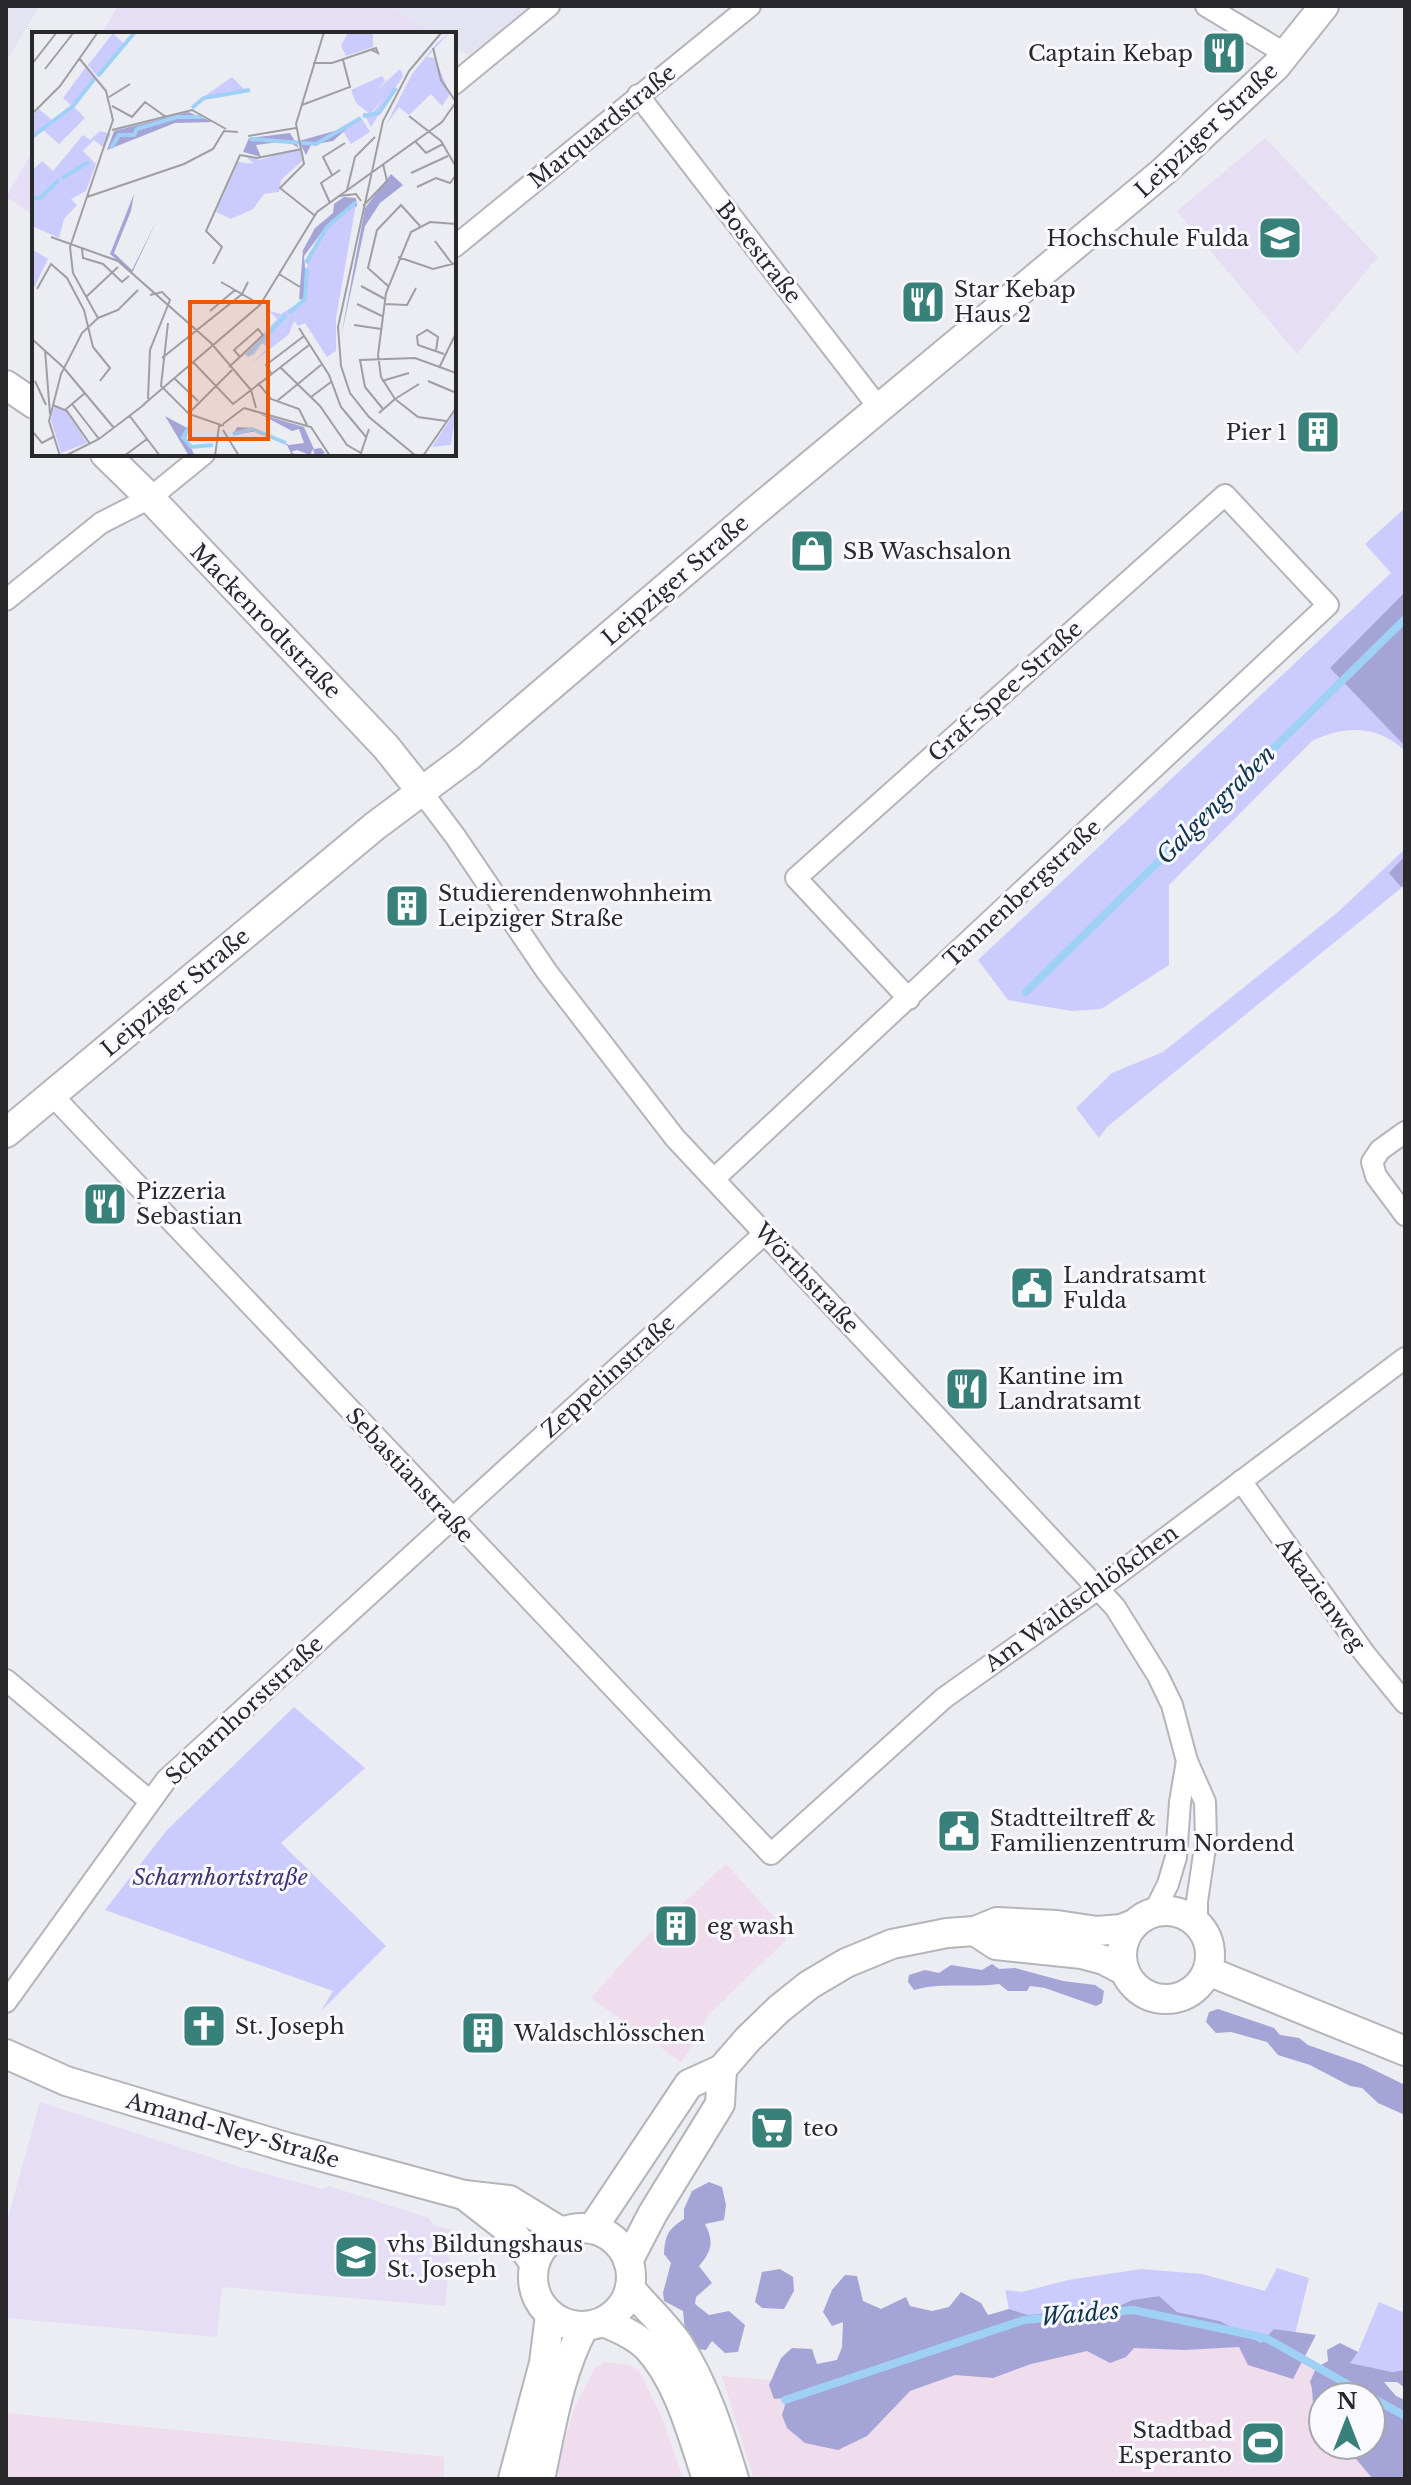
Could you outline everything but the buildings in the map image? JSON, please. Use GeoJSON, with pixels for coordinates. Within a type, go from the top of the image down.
{"type":"FeatureCollection","features":[{"type":"Feature","properties":{"kind":"main road","name":"Leipziger Straße"},"geometry":{"type":"LineString","coordinates":[[6,1133],[375,826],[469,756],[879,408],[1158,177],[1239,103],[1286,54],[1324,6]]}},
{"type":"Feature","properties":{"kind":"main road"},"geometry":{"type":"LineString","coordinates":[[6,385],[32,403]]}},
{"type":"Feature","properties":{"kind":"main road","name":"Mackenrodtstraße"},"geometry":{"type":"LineString","coordinates":[[107,456],[386,747],[421,791]]}},
{"type":"Feature","properties":{"kind":"main road"},"geometry":{"type":"LineString","coordinates":[[592,2229],[689,2084],[722,2069],[779,2009],[809,1985],[846,1963],[916,1938],[975,1931],[997,1922],[1097,1931],[1121,1929],[1144,1918],[1177,1912],[1197,1923],[1210,1948],[1208,1971],[1191,1991],[1177,1998],[1161,1999],[1133,1985],[1125,1971],[1122,1946],[1126,1934],[1144,1918]]}},
{"type":"Feature","properties":{"kind":"main road"},"geometry":{"type":"LineString","coordinates":[[975,1931],[996,1945],[1082,1954],[1104,1960],[1125,1971]]}},
{"type":"Feature","properties":{"kind":"main road"},"geometry":{"type":"LineString","coordinates":[[1208,1971],[1405,2051]]}},
{"type":"Feature","properties":{"kind":"main road","name":"Amand-Ney-Straße"},"geometry":{"type":"LineString","coordinates":[[6,2054],[66,2081],[297,2151],[464,2195],[509,2200],[561,2232]]}},
{"type":"Feature","properties":{"kind":"main road"},"geometry":{"type":"LineString","coordinates":[[540,2479],[575,2344],[594,2324],[620,2308],[629,2274],[653,2213],[720,2104],[722,2069]]}},
{"type":"Feature","properties":{"kind":"main road","name":"Amand-Ney-Straße"},"geometry":{"type":"LineString","coordinates":[[464,2195],[513,2233],[534,2263]]}},
{"type":"Feature","properties":{"kind":"main road"},"geometry":{"type":"LineString","coordinates":[[707,2479],[670,2382],[644,2345],[622,2330],[594,2324],[572,2326],[550,2315],[540,2305],[534,2291],[534,2263],[544,2245],[561,2232],[592,2229],[614,2240],[629,2274],[692,2368],[734,2479]]}},
{"type":"Feature","properties":{"kind":"main road"},"geometry":{"type":"LineString","coordinates":[[513,2479],[544,2363],[550,2315]]}},
{"type":"Feature","properties":{"kind":"street"},"geometry":{"type":"LineString","coordinates":[[456,82],[549,6]]}},
{"type":"Feature","properties":{"kind":"street","name":"Marquardstraße"},"geometry":{"type":"LineString","coordinates":[[456,245],[750,6]]}},
{"type":"Feature","properties":{"kind":"street"},"geometry":{"type":"LineString","coordinates":[[1206,6],[1286,54]]}},
{"type":"Feature","properties":{"kind":"street","name":"Bosestraße"},"geometry":{"type":"LineString","coordinates":[[638,95],[879,408]]}},
{"type":"Feature","properties":{"kind":"street"},"geometry":{"type":"LineString","coordinates":[[6,600],[112,517],[150,498],[202,456]]}},
{"type":"Feature","properties":{"kind":"street","name":"Graf-Spee-Straße"},"geometry":{"type":"LineString","coordinates":[[909,999],[796,878],[1225,495],[1328,605]]}},
{"type":"Feature","properties":{"kind":"street","name":"Tannenbergstraße"},"geometry":{"type":"LineString","coordinates":[[714,1179],[1328,605]]}},
{"type":"Feature","properties":{"kind":"street","name":"Wörthstraße"},"geometry":{"type":"LineString","coordinates":[[421,791],[556,984],[675,1138],[1115,1607],[1158,1676],[1172,1705],[1187,1761],[1205,1802],[1206,1841],[1198,1887],[1197,1923]]}},
{"type":"Feature","properties":{"kind":"street","name":"Sebastianstraße"},"geometry":{"type":"LineString","coordinates":[[51,1094],[771,1854]]}},
{"type":"Feature","properties":{"kind":"street"},"geometry":{"type":"LineString","coordinates":[[1405,1132],[1380,1150],[1372,1162],[1376,1176],[1405,1215]]}},
{"type":"Feature","properties":{"kind":"street","name":"Zeppelinstraße"},"geometry":{"type":"LineString","coordinates":[[453,1520],[765,1233]]}},
{"type":"Feature","properties":{"kind":"street","name":"Am Waldschlößchen"},"geometry":{"type":"LineString","coordinates":[[771,1854],[944,1698],[1098,1589],[1405,1358]]}},
{"type":"Feature","properties":{"kind":"street","name":"Akazienweg"},"geometry":{"type":"LineString","coordinates":[[1241,1481],[1365,1654],[1405,1703]]}},
{"type":"Feature","properties":{"kind":"street","name":"Scharnhorststraße"},"geometry":{"type":"LineString","coordinates":[[6,2002],[166,1780],[453,1520]]}},
{"type":"Feature","properties":{"kind":"street"},"geometry":{"type":"LineString","coordinates":[[6,1680],[150,1801]]}},
{"type":"Feature","properties":{"kind":"street","name":"Wörthstraße"},"geometry":{"type":"LineString","coordinates":[[1144,1918],[1168,1884],[1176,1857],[1187,1761]]}},
{"type":"Feature","properties":{"kind":"shaded area"},"geometry":{"type":"Polygon","coordinates":[[[6,6],[39,6],[6,62],[6,6]]]}},
{"type":"Feature","properties":{"kind":"shaded area"},"geometry":{"type":"Polygon","coordinates":[[[118,6],[387,6],[431,32],[102,32],[118,6]]]}},
{"type":"Feature","properties":{"kind":"shaded area"},"geometry":{"type":"Polygon","coordinates":[[[387,6],[567,6],[508,54],[472,57],[456,47],[456,32],[431,32],[387,6]]]}},
{"type":"Feature","properties":{"kind":"shaded area","name":"Hochschule Fulda"},"geometry":{"type":"Polygon","coordinates":[[[1265,138],[1378,257],[1297,354],[1177,211],[1265,138]]]}},
{"type":"Feature","properties":{"kind":"shaded area"},"geometry":{"type":"Polygon","coordinates":[[[32,152],[32,215],[6,197],[32,152]]]}},
{"type":"Feature","properties":{"kind":"shaded area"},"geometry":{"type":"Polygon","coordinates":[[[1405,592],[1405,746],[1330,668],[1405,592]]]}},
{"type":"Feature","properties":{"kind":"shaded area"},"geometry":{"type":"Polygon","coordinates":[[[1405,856],[1405,885],[1401,887],[1389,873],[1405,856]]]}},
{"type":"Feature","properties":{"kind":"shaded area"},"geometry":{"type":"Polygon","coordinates":[[[726,1864],[782,1926],[785,1941],[708,2015],[696,2041],[681,2062],[591,1998],[641,1942],[726,1864]]]}},
{"type":"Feature","properties":{"kind":"shaded area"},"geometry":{"type":"Polygon","coordinates":[[[992,1964],[999,1969],[1015,1968],[1063,1981],[1095,1985],[1104,1991],[1102,2003],[1096,2006],[1045,1988],[1030,1986],[1027,1991],[1008,1991],[999,1984],[935,1986],[914,1990],[908,1982],[909,1975],[925,1970],[939,1973],[951,1965],[982,1970],[992,1964]]]}},
{"type":"Feature","properties":{"kind":"shaded area"},"geometry":{"type":"Polygon","coordinates":[[[1218,2009],[1274,2028],[1280,2035],[1299,2038],[1308,2045],[1362,2064],[1405,2085],[1405,2115],[1378,2103],[1362,2088],[1350,2086],[1310,2065],[1278,2055],[1267,2042],[1231,2032],[1216,2033],[1206,2022],[1209,2012],[1218,2009]]]}},
{"type":"Feature","properties":{"kind":"shaded area"},"geometry":{"type":"Polygon","coordinates":[[[40,2102],[240,2167],[323,2189],[329,2186],[429,2218],[433,2225],[452,2230],[445,2306],[222,2287],[217,2337],[6,2318],[6,2225],[40,2102]]]}},
{"type":"Feature","properties":{"kind":"shaded area"},"geometry":{"type":"Polygon","coordinates":[[[709,2182],[722,2187],[726,2205],[724,2220],[705,2224],[710,2246],[699,2266],[712,2283],[696,2297],[695,2304],[709,2315],[729,2311],[745,2325],[738,2352],[725,2353],[712,2341],[706,2350],[690,2348],[683,2311],[664,2301],[663,2293],[671,2263],[664,2254],[667,2238],[674,2226],[684,2219],[684,2209],[692,2191],[709,2182]]]}},
{"type":"Feature","properties":{"kind":"shaded area"},"geometry":{"type":"Polygon","coordinates":[[[780,2269],[793,2277],[794,2291],[784,2309],[762,2308],[755,2302],[762,2272],[780,2269]]]}},
{"type":"Feature","properties":{"kind":"shaded area"},"geometry":{"type":"Polygon","coordinates":[[[845,2275],[857,2276],[863,2301],[881,2309],[906,2297],[910,2306],[932,2311],[949,2307],[961,2292],[981,2303],[988,2315],[1009,2309],[1028,2315],[1117,2307],[1132,2300],[1159,2296],[1177,2312],[1220,2321],[1261,2343],[1274,2329],[1316,2335],[1293,2379],[1248,2365],[1239,2347],[1184,2350],[1134,2348],[1126,2357],[1110,2363],[1087,2351],[1031,2364],[993,2378],[955,2375],[910,2391],[867,2436],[838,2450],[805,2443],[787,2428],[782,2415],[787,2398],[774,2399],[769,2385],[781,2358],[792,2348],[812,2349],[817,2364],[837,2360],[842,2347],[843,2322],[832,2326],[823,2312],[832,2290],[845,2275]]]}},
{"type":"Feature","properties":{"kind":"shaded area"},"geometry":{"type":"Polygon","coordinates":[[[1133,2310],[1266,2338],[1342,2381],[1307,2381],[1307,2461],[1387,2461],[1387,2436],[1405,2479],[754,2479],[722,2376],[781,2381],[1133,2310]]]}},
{"type":"Feature","properties":{"kind":"shaded area"},"geometry":{"type":"Polygon","coordinates":[[[1340,2343],[1358,2352],[1350,2363],[1392,2372],[1405,2370],[1405,2388],[1397,2382],[1387,2381],[1310,2381],[1316,2368],[1328,2361],[1327,2350],[1340,2343]]]}},
{"type":"Feature","properties":{"kind":"shaded area"},"geometry":{"type":"Polygon","coordinates":[[[604,2362],[629,2365],[639,2371],[663,2420],[683,2479],[554,2479],[574,2409],[595,2368],[604,2362]]]}},
{"type":"Feature","properties":{"kind":"shaded area"},"geometry":{"type":"Polygon","coordinates":[[[1387,2386],[1396,2396],[1405,2400],[1405,2479],[1373,2479],[1358,2461],[1387,2461],[1387,2386]]]}},
{"type":"Feature","properties":{"kind":"shaded area"},"geometry":{"type":"Polygon","coordinates":[[[6,2413],[444,2457],[444,2479],[6,2479],[6,2413]]]}},
{"type":"Feature","properties":{"kind":"green space"},"geometry":{"type":"Polygon","coordinates":[[[1405,508],[1405,751],[1384,736],[1361,730],[1337,732],[1312,741],[1169,885],[1169,965],[1101,1009],[1071,1011],[1008,1000],[978,960],[1391,573],[1365,544],[1405,508]]]}},
{"type":"Feature","properties":{"kind":"green space"},"geometry":{"type":"Polygon","coordinates":[[[1405,849],[1405,885],[1107,1127],[1099,1138],[1076,1108],[1112,1073],[1163,1052],[1338,912],[1405,849]]]}},
{"type":"Feature","properties":{"kind":"green space","name":"Scharnhortstraße"},"geometry":{"type":"Polygon","coordinates":[[[294,1707],[365,1768],[281,1843],[386,1946],[321,2011],[333,1991],[105,1910],[166,1831],[294,1707]]]}},
{"type":"Feature","properties":{"kind":"green space"},"geometry":{"type":"Polygon","coordinates":[[[1277,2268],[1309,2278],[1295,2334],[1274,2329],[1262,2344],[1220,2321],[1177,2312],[1159,2296],[1132,2300],[1117,2307],[1028,2315],[1009,2309],[1005,2290],[1022,2292],[1068,2280],[1141,2269],[1202,2274],[1265,2291],[1277,2268]]]}},
{"type":"Feature","properties":{"kind":"green space"},"geometry":{"type":"Polygon","coordinates":[[[1379,2302],[1405,2313],[1405,2370],[1392,2372],[1349,2363],[1358,2352],[1379,2302]]]}},
{"type":"Feature","properties":{"kind":"waterway","name":"Galgengraben"},"geometry":{"type":"LineString","coordinates":[[1026,992],[1405,619]]}},
{"type":"Feature","properties":{"kind":"waterway","name":"Waides"},"geometry":{"type":"LineString","coordinates":[[785,2400],[1024,2320],[1133,2310],[1266,2338],[1342,2381]]}},
{"type":"Feature","properties":{"kind":"waterway","name":"Waides"},"geometry":{"type":"LineString","coordinates":[[1387,2406],[1405,2416]]}},
{"type":"Feature","properties":{"kind":"place","name":"Captain Kebap"},"geometry":{"type":"Point","coordinates":[1224,53]}},
{"type":"Feature","properties":{"kind":"place","name":"Hochschule Fulda"},"geometry":{"type":"Point","coordinates":[1280,238]}},
{"type":"Feature","properties":{"kind":"place","name":"Star Kebap Haus 2"},"geometry":{"type":"Point","coordinates":[923,302]}},
{"type":"Feature","properties":{"kind":"place","name":"Pier 1"},"geometry":{"type":"Point","coordinates":[1318,432]}},
{"type":"Feature","properties":{"kind":"place","name":"SB Waschsalon"},"geometry":{"type":"Point","coordinates":[812,551]}},
{"type":"Feature","properties":{"kind":"place","name":"Studierendenwohnheim Leipziger Straße"},"geometry":{"type":"Point","coordinates":[407,906]}},
{"type":"Feature","properties":{"kind":"place","name":"Pizzeria Sebastian"},"geometry":{"type":"Point","coordinates":[105,1204]}},
{"type":"Feature","properties":{"kind":"place","name":"Landratsamt Fulda"},"geometry":{"type":"Point","coordinates":[1032,1288]}},
{"type":"Feature","properties":{"kind":"place","name":"Kantine im Landratsamt"},"geometry":{"type":"Point","coordinates":[967,1389]}},
{"type":"Feature","properties":{"kind":"place","name":"Stadtteiltreff & Familienzentrum Nordend"},"geometry":{"type":"Point","coordinates":[959,1831]}},
{"type":"Feature","properties":{"kind":"place","name":"eg wash"},"geometry":{"type":"Point","coordinates":[676,1926]}},
{"type":"Feature","properties":{"kind":"place","name":"St. Joseph"},"geometry":{"type":"Point","coordinates":[204,2026]}},
{"type":"Feature","properties":{"kind":"place","name":"Waldschlösschen"},"geometry":{"type":"Point","coordinates":[483,2033]}},
{"type":"Feature","properties":{"kind":"place","name":"teo"},"geometry":{"type":"Point","coordinates":[772,2128]}},
{"type":"Feature","properties":{"kind":"place","name":"vhs Bildungshaus St. Joseph"},"geometry":{"type":"Point","coordinates":[356,2257]}},
{"type":"Feature","properties":{"kind":"place","name":"Stadtbad Esperanto"},"geometry":{"type":"Point","coordinates":[1263,2443]}}]}
